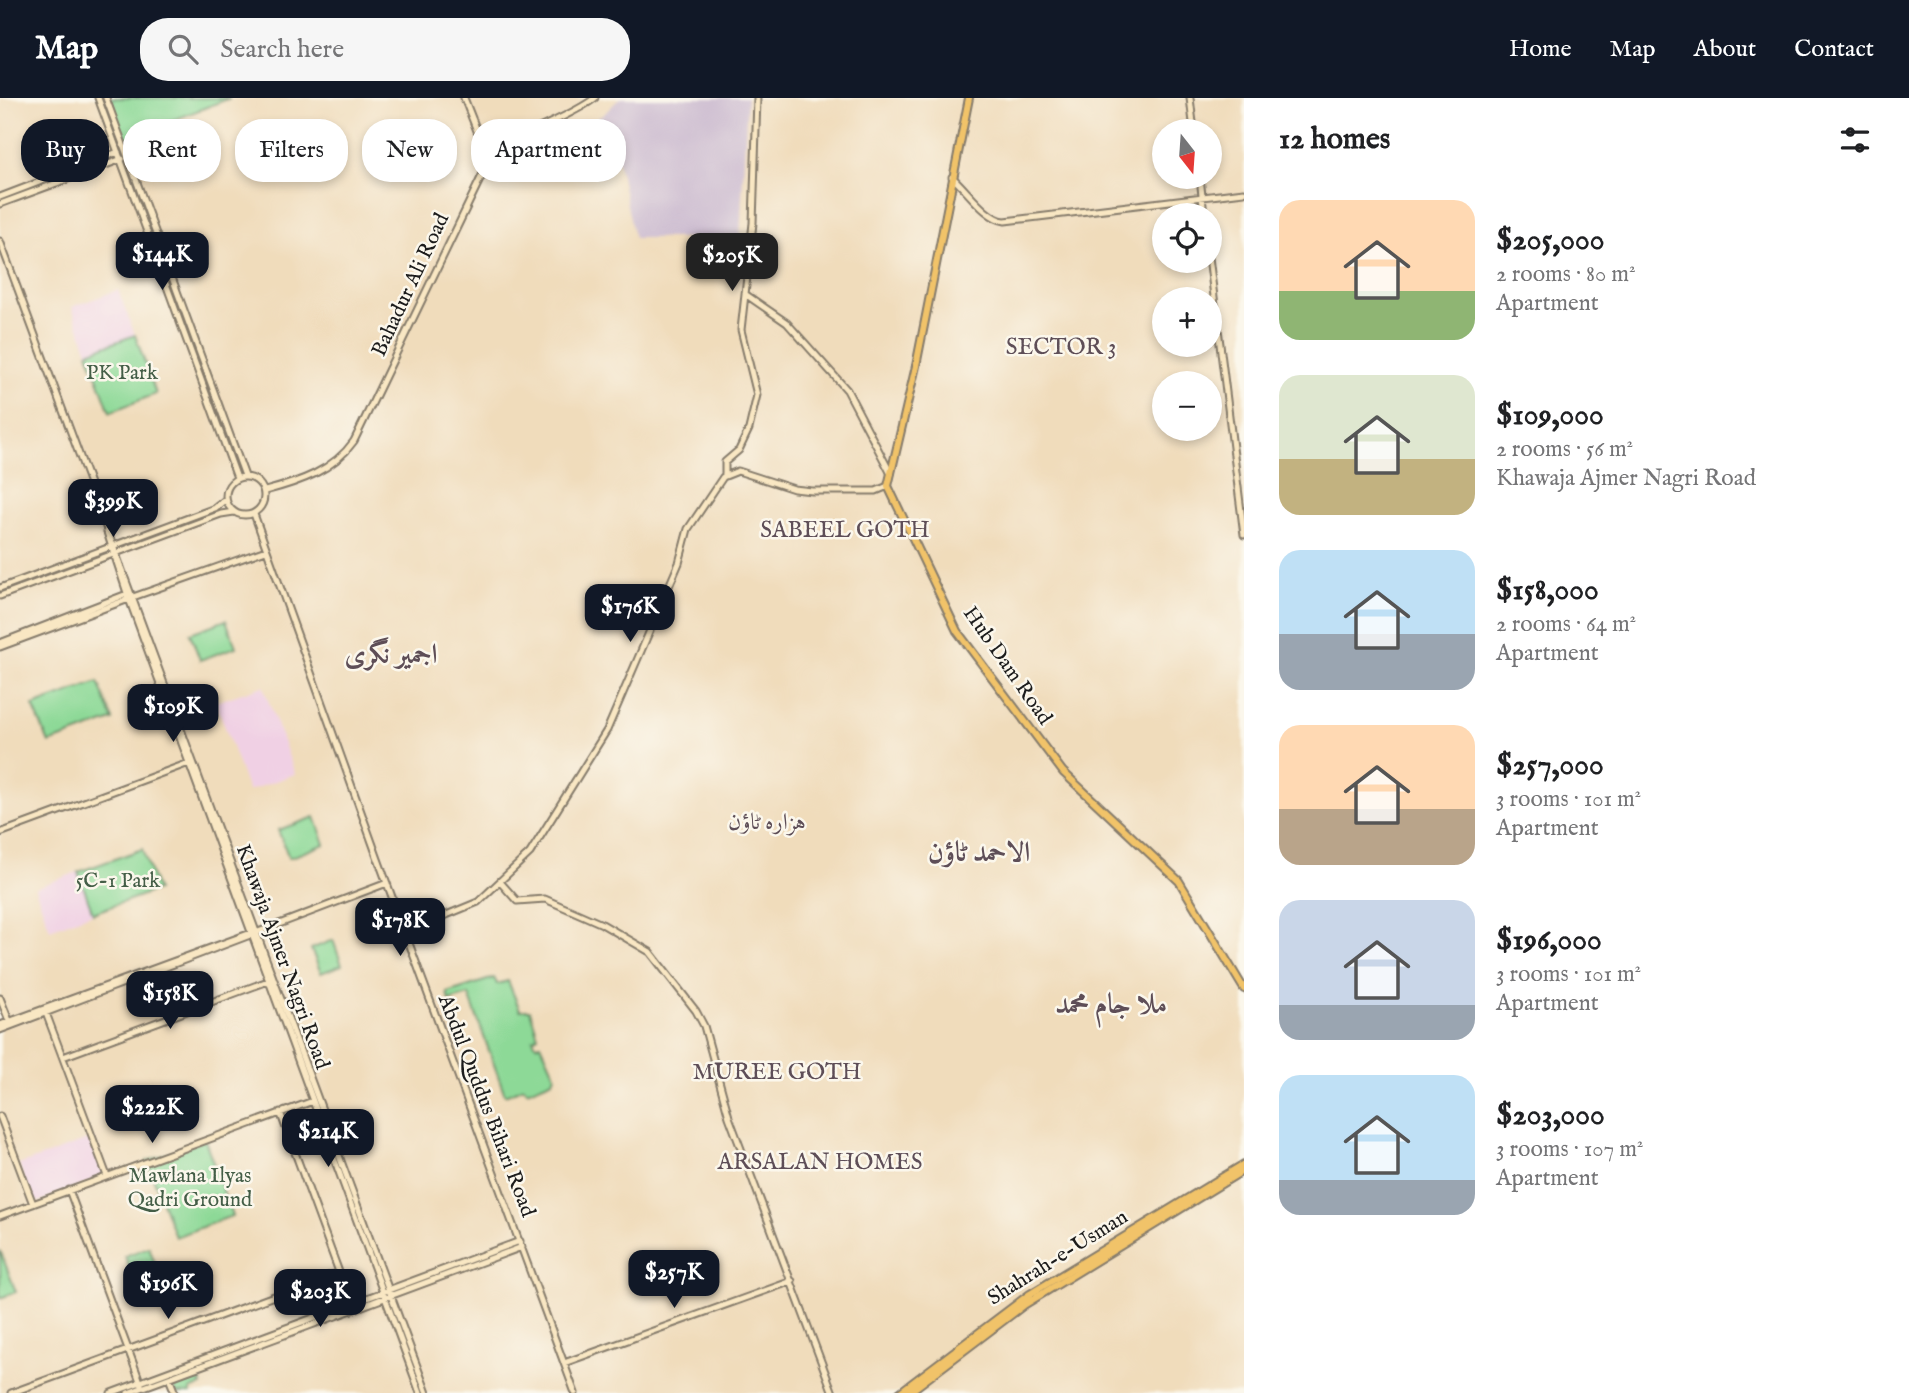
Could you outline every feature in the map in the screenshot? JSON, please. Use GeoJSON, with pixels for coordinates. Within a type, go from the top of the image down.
{"type":"FeatureCollection","features":[{"type":"Feature","properties":{"kind":"main road"},"geometry":{"type":"LineString","coordinates":[[888,486],[916,366],[969,98]]}},
{"type":"Feature","properties":{"kind":"main road","name":"Hub Dam Road"},"geometry":{"type":"LineString","coordinates":[[888,486],[957,631],[1063,772],[1179,881],[1244,989]]}},
{"type":"Feature","properties":{"kind":"main road","name":"Shahrah-e-Usman"},"geometry":{"type":"LineString","coordinates":[[908,1393],[962,1347],[1038,1289],[1244,1164]]}},
{"type":"Feature","properties":{"kind":"main road","name":"Shahrah-e-Usman"},"geometry":{"type":"LineString","coordinates":[[995,1322],[1244,1170]]}},
{"type":"Feature","properties":{"kind":"main road","name":"Shahrah-e-Usman"},"geometry":{"type":"LineString","coordinates":[[899,1393],[937,1367]]}},
{"type":"Feature","properties":{"kind":"street"},"geometry":{"type":"LineString","coordinates":[[98,98],[237,478]]}},
{"type":"Feature","properties":{"kind":"street"},"geometry":{"type":"LineString","coordinates":[[106,98],[123,145]]}},
{"type":"Feature","properties":{"kind":"street"},"geometry":{"type":"LineString","coordinates":[[464,98],[472,119]]}},
{"type":"Feature","properties":{"kind":"street","name":"Bahadur Ali Road"},"geometry":{"type":"LineString","coordinates":[[559,119],[595,98]]}},
{"type":"Feature","properties":{"kind":"street"},"geometry":{"type":"LineString","coordinates":[[725,476],[724,462],[739,450],[749,429],[757,395],[741,330],[753,223],[757,98]]}},
{"type":"Feature","properties":{"kind":"street"},"geometry":{"type":"LineString","coordinates":[[1190,98],[1193,119]]}},
{"type":"Feature","properties":{"kind":"street"},"geometry":{"type":"LineString","coordinates":[[0,197],[123,151]]}},
{"type":"Feature","properties":{"kind":"street"},"geometry":{"type":"LineString","coordinates":[[0,204],[121,159]]}},
{"type":"Feature","properties":{"kind":"street"},"geometry":{"type":"LineString","coordinates":[[952,177],[980,203],[986,213],[1005,221],[1244,191]]}},
{"type":"Feature","properties":{"kind":"street"},"geometry":{"type":"LineString","coordinates":[[137,182],[245,476],[265,491],[264,503],[254,513],[241,515],[234,512],[226,499],[227,490],[237,478],[245,476]]}},
{"type":"Feature","properties":{"kind":"street","name":"Bahadur Ali Road"},"geometry":{"type":"LineString","coordinates":[[265,491],[324,470],[339,460],[354,442],[479,182]]}},
{"type":"Feature","properties":{"kind":"street"},"geometry":{"type":"LineString","coordinates":[[1201,189],[1203,203]]}},
{"type":"Feature","properties":{"kind":"street","name":"Khawaja Ajmer Nagri Road"},"geometry":{"type":"LineString","coordinates":[[0,241],[326,1130],[427,1393]]}},
{"type":"Feature","properties":{"kind":"street"},"geometry":{"type":"LineString","coordinates":[[1211,273],[1244,535]]}},
{"type":"Feature","properties":{"kind":"street"},"geometry":{"type":"LineString","coordinates":[[745,294],[787,323],[847,390],[891,474]]}},
{"type":"Feature","properties":{"kind":"street"},"geometry":{"type":"LineString","coordinates":[[405,932],[478,902],[502,883],[530,853],[607,730],[679,563],[688,529],[725,476],[738,471],[794,489],[811,491],[876,491],[888,486]]}},
{"type":"Feature","properties":{"kind":"street"},"geometry":{"type":"LineString","coordinates":[[0,596],[215,508],[226,499]]}},
{"type":"Feature","properties":{"kind":"street"},"geometry":{"type":"LineString","coordinates":[[0,588],[234,512]]}},
{"type":"Feature","properties":{"kind":"street","name":"Abdul Quddus Bihari Road"},"geometry":{"type":"LineString","coordinates":[[254,513],[575,1393]]}},
{"type":"Feature","properties":{"kind":"street"},"geometry":{"type":"LineString","coordinates":[[0,645],[266,550]]}},
{"type":"Feature","properties":{"kind":"street","name":"Khawaja Ajmer Nagri Road"},"geometry":{"type":"LineString","coordinates":[[183,740],[195,774]]}},
{"type":"Feature","properties":{"kind":"street"},"geometry":{"type":"LineString","coordinates":[[0,833],[189,763]]}},
{"type":"Feature","properties":{"kind":"street"},"geometry":{"type":"LineString","coordinates":[[0,1030],[387,883]]}},
{"type":"Feature","properties":{"kind":"street"},"geometry":{"type":"LineString","coordinates":[[502,883],[517,901],[541,897],[602,923],[653,954],[702,1021],[729,1117],[834,1393]]}},
{"type":"Feature","properties":{"kind":"street"},"geometry":{"type":"LineString","coordinates":[[0,1025],[46,1013],[254,934]]}},
{"type":"Feature","properties":{"kind":"street","name":"Khawaja Ajmer Nagri Road"},"geometry":{"type":"LineString","coordinates":[[254,934],[268,981],[326,1130]]}},
{"type":"Feature","properties":{"kind":"street"},"geometry":{"type":"LineString","coordinates":[[63,1057],[268,981]]}},
{"type":"Feature","properties":{"kind":"street"},"geometry":{"type":"LineString","coordinates":[[0,999],[10,1024]]}},
{"type":"Feature","properties":{"kind":"street"},"geometry":{"type":"LineString","coordinates":[[46,1013],[107,1176]]}},
{"type":"Feature","properties":{"kind":"street"},"geometry":{"type":"LineString","coordinates":[[0,1216],[313,1101]]}},
{"type":"Feature","properties":{"kind":"street"},"geometry":{"type":"LineString","coordinates":[[12,1393],[339,1272],[280,1112]]}},
{"type":"Feature","properties":{"kind":"street"},"geometry":{"type":"LineString","coordinates":[[0,1115],[33,1204]]}},
{"type":"Feature","properties":{"kind":"street"},"geometry":{"type":"LineString","coordinates":[[69,1190],[142,1385]]}},
{"type":"Feature","properties":{"kind":"street"},"geometry":{"type":"LineString","coordinates":[[128,1393],[142,1385],[521,1244]]}},
{"type":"Feature","properties":{"kind":"street"},"geometry":{"type":"LineString","coordinates":[[564,1363],[792,1281]]}},
{"type":"Feature","properties":{"kind":"street"},"geometry":{"type":"LineString","coordinates":[[111,1393],[169,1378],[387,1293]]}},
{"type":"Feature","properties":{"kind":"street","name":"Khawaja Ajmer Nagri Road"},"geometry":{"type":"LineString","coordinates":[[387,1293],[420,1393]]}},
{"type":"Feature","properties":{"kind":"street"},"geometry":{"type":"LineString","coordinates":[[169,1378],[175,1393]]}},
{"type":"Feature","properties":{"kind":"shaded area"},"geometry":{"type":"Polygon","coordinates":[[[620,98],[747,98],[740,238],[634,238],[622,182],[626,182],[626,119],[596,119],[620,98]]]}},
{"type":"Feature","properties":{"kind":"shaded area"},"geometry":{"type":"Polygon","coordinates":[[[118,290],[135,335],[88,352],[72,307],[118,290]]]}},
{"type":"Feature","properties":{"kind":"shaded area"},"geometry":{"type":"Polygon","coordinates":[[[263,686],[295,774],[248,791],[216,702],[263,686]]]}},
{"type":"Feature","properties":{"kind":"shaded area"},"geometry":{"type":"Polygon","coordinates":[[[78,872],[93,913],[50,929],[35,888],[78,872]]]}},
{"type":"Feature","properties":{"kind":"shaded area"},"geometry":{"type":"Polygon","coordinates":[[[93,1138],[107,1176],[33,1204],[19,1165],[93,1138]]]}},
{"type":"Feature","properties":{"kind":"green space"},"geometry":{"type":"Polygon","coordinates":[[[106,98],[230,98],[176,119],[123,119],[122,140],[106,98]]]}},
{"type":"Feature","properties":{"kind":"green space","name":"PK Park"},"geometry":{"type":"Polygon","coordinates":[[[135,335],[156,394],[110,412],[88,352],[135,335]]]}},
{"type":"Feature","properties":{"kind":"green space"},"geometry":{"type":"Polygon","coordinates":[[[226,620],[236,647],[200,660],[190,633],[226,620]]]}},
{"type":"Feature","properties":{"kind":"green space"},"geometry":{"type":"Polygon","coordinates":[[[98,682],[113,720],[49,743],[33,706],[98,682]]]}},
{"type":"Feature","properties":{"kind":"green space"},"geometry":{"type":"Polygon","coordinates":[[[315,817],[325,844],[289,858],[278,830],[315,817]]]}},
{"type":"Feature","properties":{"kind":"green space","name":"5C-1 Park"},"geometry":{"type":"Polygon","coordinates":[[[142,849],[157,890],[93,913],[78,872],[142,849]]]}},
{"type":"Feature","properties":{"kind":"green space"},"geometry":{"type":"Polygon","coordinates":[[[333,940],[342,965],[321,973],[311,949],[333,940]]]}},
{"type":"Feature","properties":{"kind":"green space"},"geometry":{"type":"Polygon","coordinates":[[[494,978],[497,984],[508,981],[520,1010],[530,1010],[538,1036],[533,1039],[536,1045],[541,1044],[555,1075],[553,1080],[527,1091],[524,1087],[505,1095],[469,995],[449,1001],[447,993],[494,978]]]}},
{"type":"Feature","properties":{"kind":"green space","name":"Mawlana Ilyas Qadri Ground"},"geometry":{"type":"Polygon","coordinates":[[[205,1140],[232,1216],[175,1237],[147,1161],[205,1140]]]}},
{"type":"Feature","properties":{"kind":"green space"},"geometry":{"type":"Polygon","coordinates":[[[149,1247],[159,1275],[135,1284],[125,1256],[149,1247]]]}},
{"type":"Feature","properties":{"kind":"green space"},"geometry":{"type":"Polygon","coordinates":[[[0,1250],[16,1292],[0,1298],[0,1250]]]}},
{"type":"Feature","properties":{"kind":"green space"},"geometry":{"type":"Polygon","coordinates":[[[197,1373],[202,1385],[190,1390],[191,1393],[176,1393],[172,1382],[197,1373]]]}},
{"type":"Feature","properties":{"kind":"district","name":"SECTOR 3"},"geometry":{"type":"Point","coordinates":[1061,347]}},
{"type":"Feature","properties":{"kind":"district","name":"SABEEL GOTH"},"geometry":{"type":"Point","coordinates":[845,530]}},
{"type":"Feature","properties":{"kind":"district","name":"اجمیر نگری"},"geometry":{"type":"Point","coordinates":[391,655]}},
{"type":"Feature","properties":{"kind":"district","name":"ہزارہ ٹاؤن"},"geometry":{"type":"Point","coordinates":[767,822]}},
{"type":"Feature","properties":{"kind":"district","name":"الاحمد ٹاؤن"},"geometry":{"type":"Point","coordinates":[979,853]}},
{"type":"Feature","properties":{"kind":"district","name":"ملا جام محمد"},"geometry":{"type":"Point","coordinates":[1111,1005]}},
{"type":"Feature","properties":{"kind":"district","name":"MUREE GOTH"},"geometry":{"type":"Point","coordinates":[777,1072]}},
{"type":"Feature","properties":{"kind":"district","name":"ARSALAN HOMES"},"geometry":{"type":"Point","coordinates":[820,1162]}}]}
